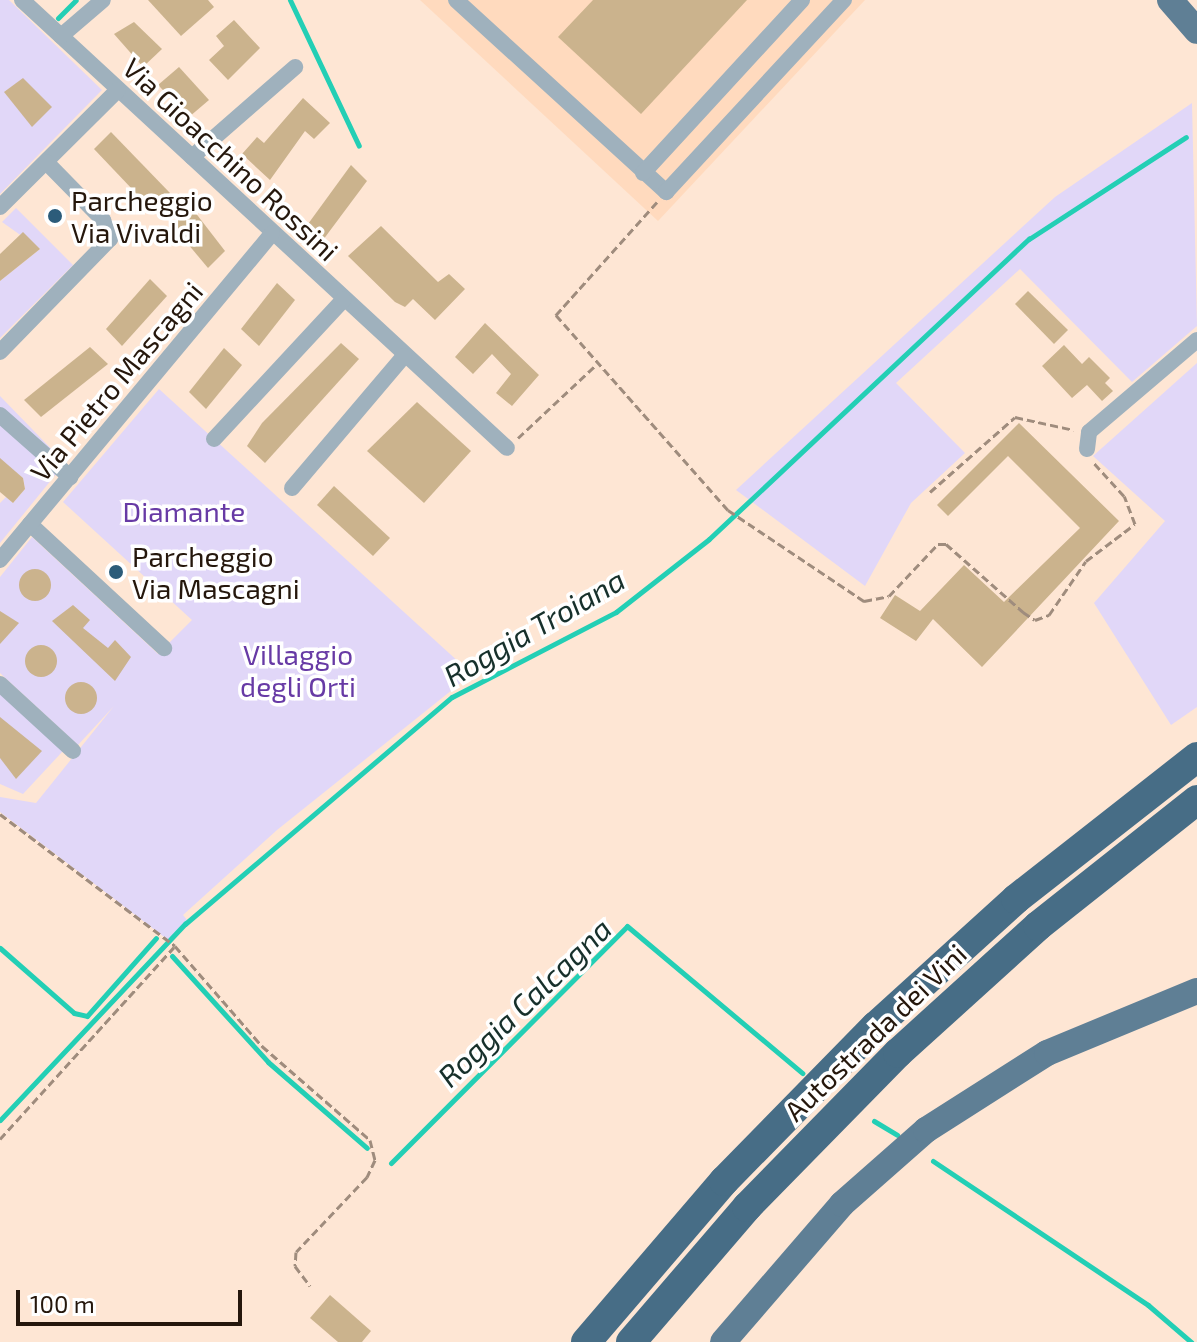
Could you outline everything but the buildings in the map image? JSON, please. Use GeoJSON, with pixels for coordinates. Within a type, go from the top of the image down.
{"type":"FeatureCollection","features":[{"type":"Feature","properties":{"kind":"highway","name":"Autostrada dei Vini"},"geometry":{"type":"LineString","coordinates":[[586,1342],[724,1181],[876,1026],[1016,899],[1197,757]]}},
{"type":"Feature","properties":{"kind":"highway","name":"Autostrada dei Vini"},"geometry":{"type":"LineString","coordinates":[[631,1342],[747,1207],[898,1053],[1038,926],[1197,800]]}},
{"type":"Feature","properties":{"kind":"main road"},"geometry":{"type":"LineString","coordinates":[[1170,0],[1197,31]]}},
{"type":"Feature","properties":{"kind":"main road"},"geometry":{"type":"LineString","coordinates":[[723,1342],[842,1204],[926,1130],[1047,1053],[1197,991]]}},
{"type":"Feature","properties":{"kind":"street","name":"Via Gioacchino Rossini"},"geometry":{"type":"LineString","coordinates":[[22,0],[343,300],[507,448]]}},
{"type":"Feature","properties":{"kind":"street"},"geometry":{"type":"LineString","coordinates":[[61,36],[103,0]]}},
{"type":"Feature","properties":{"kind":"street"},"geometry":{"type":"LineString","coordinates":[[456,0],[666,192],[844,0]]}},
{"type":"Feature","properties":{"kind":"street"},"geometry":{"type":"LineString","coordinates":[[643,173],[802,0],[825,21]]}},
{"type":"Feature","properties":{"kind":"street"},"geometry":{"type":"LineString","coordinates":[[192,157],[295,67]]}},
{"type":"Feature","properties":{"kind":"street"},"geometry":{"type":"LineString","coordinates":[[0,207],[118,90]]}},
{"type":"Feature","properties":{"kind":"street"},"geometry":{"type":"LineString","coordinates":[[0,352],[110,239],[103,220],[46,162]]}},
{"type":"Feature","properties":{"kind":"street","name":"Via Pietro Mascagni"},"geometry":{"type":"LineString","coordinates":[[0,560],[272,234]]}},
{"type":"Feature","properties":{"kind":"street"},"geometry":{"type":"LineString","coordinates":[[214,439],[343,300]]}},
{"type":"Feature","properties":{"kind":"street"},"geometry":{"type":"LineString","coordinates":[[1088,441],[1197,340]]}},
{"type":"Feature","properties":{"kind":"street"},"geometry":{"type":"LineString","coordinates":[[292,488],[404,356]]}},
{"type":"Feature","properties":{"kind":"street"},"geometry":{"type":"LineString","coordinates":[[0,415],[70,477]]}},
{"type":"Feature","properties":{"kind":"street","name":"Via Pietro Mascagni"},"geometry":{"type":"LineString","coordinates":[[30,524],[164,648]]}},
{"type":"Feature","properties":{"kind":"street"},"geometry":{"type":"LineString","coordinates":[[0,684],[73,751]]}},
{"type":"Feature","properties":{"kind":"path"},"geometry":{"type":"LineString","coordinates":[[666,192],[556,315],[730,512],[864,601],[889,596],[938,544],[946,544],[1023,612],[1041,619],[1086,561],[1135,524],[1088,441],[1015,417],[930,492]]}},
{"type":"Feature","properties":{"kind":"path"},"geometry":{"type":"LineString","coordinates":[[507,448],[597,364]]}},
{"type":"Feature","properties":{"kind":"path"},"geometry":{"type":"LineString","coordinates":[[0,814],[156,936],[175,946],[262,1046],[376,1150],[367,1177],[296,1252],[295,1266],[310,1286]]}},
{"type":"Feature","properties":{"kind":"path"},"geometry":{"type":"LineString","coordinates":[[0,1139],[175,946]]}},
{"type":"Feature","properties":{"kind":"shaded area"},"geometry":{"type":"Polygon","coordinates":[[[420,0],[865,0],[658,221],[420,0]]]}},
{"type":"Feature","properties":{"kind":"green space"},"geometry":{"type":"Polygon","coordinates":[[[0,0],[9,0],[102,90],[0,194],[0,0]]]}},
{"type":"Feature","properties":{"kind":"green space"},"geometry":{"type":"Polygon","coordinates":[[[1192,103],[1197,326],[1132,382],[1020,269],[896,383],[965,453],[911,503],[865,586],[736,490],[1055,197],[1192,103]]]}},
{"type":"Feature","properties":{"kind":"green space"},"geometry":{"type":"Polygon","coordinates":[[[16,208],[73,265],[0,338],[0,281],[40,249],[2,222],[16,208]]]}},
{"type":"Feature","properties":{"kind":"green space"},"geometry":{"type":"Polygon","coordinates":[[[1197,363],[1197,707],[1171,725],[1094,603],[1165,521],[1093,456],[1197,363]]]}},
{"type":"Feature","properties":{"kind":"green space"},"geometry":{"type":"Polygon","coordinates":[[[159,389],[472,674],[277,830],[183,915],[187,920],[168,940],[0,812],[0,797],[36,803],[114,706],[78,745],[0,673],[0,577],[32,537],[158,654],[192,620],[63,502],[159,389]]]}},
{"type":"Feature","properties":{"kind":"green space"},"geometry":{"type":"Polygon","coordinates":[[[0,396],[65,463],[0,543],[0,503],[6,497],[13,503],[25,489],[23,478],[0,460],[0,396]]]}},
{"type":"Feature","properties":{"kind":"green space"},"geometry":{"type":"Polygon","coordinates":[[[0,692],[63,751],[23,794],[0,784],[0,692]]]}},
{"type":"Feature","properties":{"kind":"waterway"},"geometry":{"type":"LineString","coordinates":[[58,18],[76,0]]}},
{"type":"Feature","properties":{"kind":"waterway"},"geometry":{"type":"LineString","coordinates":[[290,0],[359,146]]}},
{"type":"Feature","properties":{"kind":"waterway","name":"Roggia Troiana"},"geometry":{"type":"LineString","coordinates":[[0,1120],[185,924],[452,697],[616,612],[709,539],[1029,239],[1186,137]]}},
{"type":"Feature","properties":{"kind":"waterway","name":"Roggia Calcagna"},"geometry":{"type":"LineString","coordinates":[[391,1163],[627,926],[802,1073]]}},
{"type":"Feature","properties":{"kind":"waterway","name":"Roggia Calcagna"},"geometry":{"type":"LineString","coordinates":[[0,948],[74,1013],[87,1016],[156,938]]}},
{"type":"Feature","properties":{"kind":"waterway","name":"Roggia Calcagna"},"geometry":{"type":"LineString","coordinates":[[172,956],[268,1062],[367,1148]]}},
{"type":"Feature","properties":{"kind":"waterway","name":"Roggia Calcagna"},"geometry":{"type":"LineString","coordinates":[[874,1121],[897,1135]]}},
{"type":"Feature","properties":{"kind":"waterway","name":"Roggia Calcagna"},"geometry":{"type":"LineString","coordinates":[[933,1161],[1148,1305],[1191,1342]]}},
{"type":"Feature","properties":{"kind":"place","name":"Parcheggio Via Vivaldi"},"geometry":{"type":"Point","coordinates":[55,216]}},
{"type":"Feature","properties":{"kind":"place","name":"Parcheggio Via Mascagni"},"geometry":{"type":"Point","coordinates":[116,572]}},
{"type":"Feature","properties":{"kind":"park label","name":"Diamante"},"geometry":{"type":"Point","coordinates":[184,511]}},
{"type":"Feature","properties":{"kind":"park label","name":"Villaggio degli Orti"},"geometry":{"type":"Point","coordinates":[298,670]}}]}
